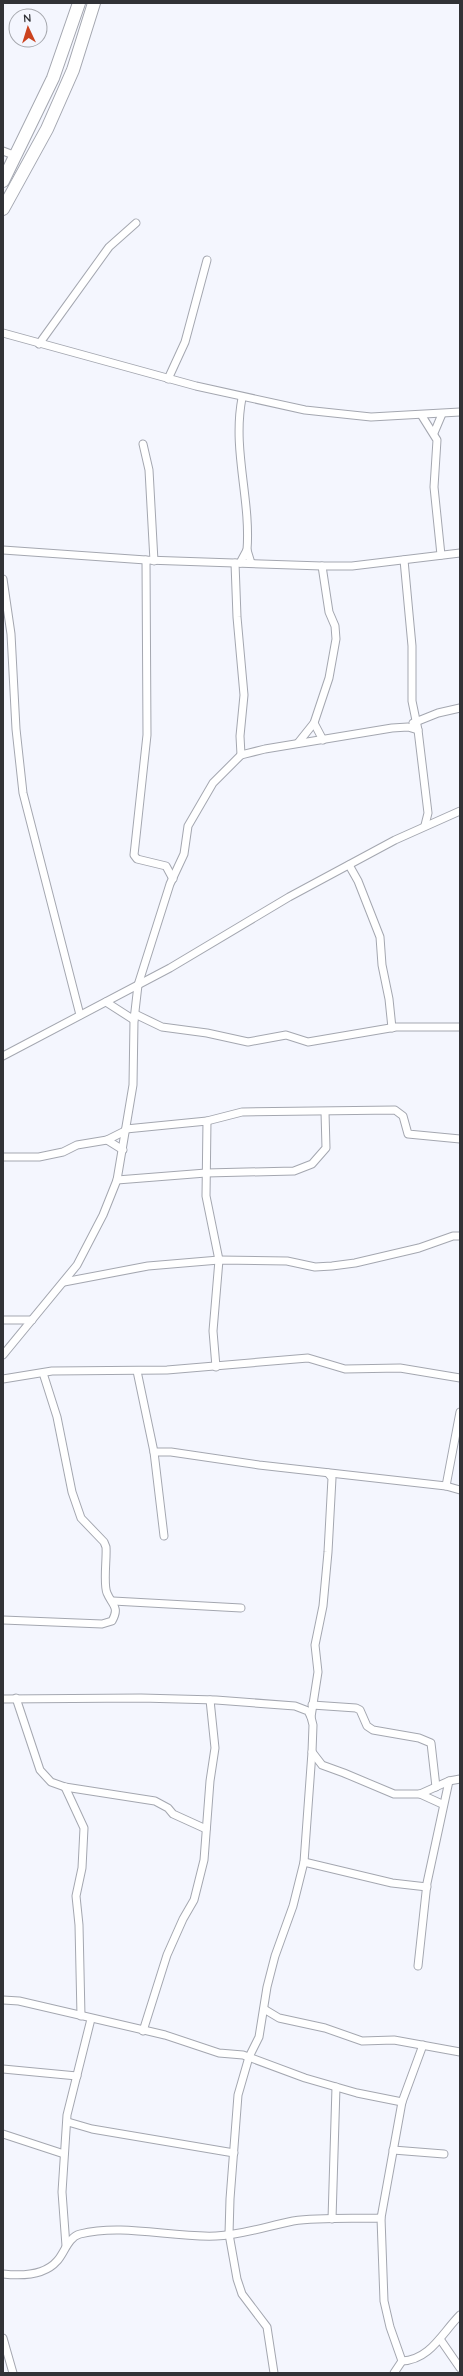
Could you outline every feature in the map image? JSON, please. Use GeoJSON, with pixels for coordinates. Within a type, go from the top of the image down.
{"type":"FeatureCollection","features":[{"type":"Feature","properties":{"kind":"highway"},"geometry":{"type":"LineString","coordinates":[[3,181],[53,78],[79,3]]}},
{"type":"Feature","properties":{"kind":"highway"},"geometry":{"type":"LineString","coordinates":[[3,209],[43,136],[73,70],[94,3]]}},
{"type":"Feature","properties":{"kind":"street"},"geometry":{"type":"LineString","coordinates":[[3,151],[16,156]]}},
{"type":"Feature","properties":{"kind":"street"},"geometry":{"type":"LineString","coordinates":[[39,344],[109,247],[136,223]]}},
{"type":"Feature","properties":{"kind":"street"},"geometry":{"type":"LineString","coordinates":[[168,379],[185,342],[208,260]]}},
{"type":"Feature","properties":{"kind":"street"},"geometry":{"type":"LineString","coordinates":[[3,333],[242,398],[333,413],[371,417],[422,416],[460,412]]}},
{"type":"Feature","properties":{"kind":"street"},"geometry":{"type":"LineString","coordinates":[[242,398],[238,442],[249,526],[247,550],[251,563]]}},
{"type":"Feature","properties":{"kind":"street"},"geometry":{"type":"LineString","coordinates":[[434,433],[442,414]]}},
{"type":"Feature","properties":{"kind":"street"},"geometry":{"type":"LineString","coordinates":[[422,416],[434,433],[438,447],[434,487],[441,555]]}},
{"type":"Feature","properties":{"kind":"street"},"geometry":{"type":"LineString","coordinates":[[144,444],[149,470],[154,561]]}},
{"type":"Feature","properties":{"kind":"street"},"geometry":{"type":"LineString","coordinates":[[3,550],[154,561],[322,566],[352,566],[460,553]]}},
{"type":"Feature","properties":{"kind":"street"},"geometry":{"type":"LineString","coordinates":[[241,755],[240,731],[244,695],[237,617],[238,563],[247,550]]}},
{"type":"Feature","properties":{"kind":"street"},"geometry":{"type":"LineString","coordinates":[[146,560],[147,735],[134,854],[137,859],[166,866],[173,878]]}},
{"type":"Feature","properties":{"kind":"street"},"geometry":{"type":"LineString","coordinates":[[404,560],[412,646],[412,701],[418,730],[428,813],[425,825]]}},
{"type":"Feature","properties":{"kind":"street"},"geometry":{"type":"LineString","coordinates":[[298,743],[314,723],[329,678],[336,632],[329,612],[322,566]]}},
{"type":"Feature","properties":{"kind":"street"},"geometry":{"type":"LineString","coordinates":[[3,579],[11,634],[16,729],[23,793],[80,1015]]}},
{"type":"Feature","properties":{"kind":"street"},"geometry":{"type":"LineString","coordinates":[[408,727],[416,721],[460,708]]}},
{"type":"Feature","properties":{"kind":"street"},"geometry":{"type":"LineString","coordinates":[[314,723],[323,740]]}},
{"type":"Feature","properties":{"kind":"street"},"geometry":{"type":"LineString","coordinates":[[3,1354],[77,1265],[103,1215],[117,1180],[133,1085],[134,1017],[138,985],[159,916],[173,878],[184,854],[185,840],[190,821],[213,783],[241,755],[298,743],[408,727],[418,730]]}},
{"type":"Feature","properties":{"kind":"street"},"geometry":{"type":"LineString","coordinates":[[3,1056],[138,985],[349,865],[425,825],[460,811]]}},
{"type":"Feature","properties":{"kind":"street"},"geometry":{"type":"LineString","coordinates":[[428,813],[441,819]]}},
{"type":"Feature","properties":{"kind":"street"},"geometry":{"type":"LineString","coordinates":[[349,865],[358,881],[380,938],[382,964],[389,999],[392,1028]]}},
{"type":"Feature","properties":{"kind":"street"},"geometry":{"type":"LineString","coordinates":[[106,1002],[134,1017],[162,1027],[207,1032],[248,1042],[286,1035],[308,1042],[392,1028],[460,1027]]}},
{"type":"Feature","properties":{"kind":"street"},"geometry":{"type":"LineString","coordinates":[[3,1157],[39,1157],[63,1152],[77,1145],[107,1140],[126,1130],[206,1121],[242,1112],[395,1110],[404,1116],[408,1134],[460,1139]]}},
{"type":"Feature","properties":{"kind":"street"},"geometry":{"type":"LineString","coordinates":[[117,1180],[206,1173],[294,1172],[312,1164],[326,1148],[325,1112]]}},
{"type":"Feature","properties":{"kind":"street"},"geometry":{"type":"LineString","coordinates":[[206,1121],[206,1196],[219,1260],[213,1331],[216,1367]]}},
{"type":"Feature","properties":{"kind":"street"},"geometry":{"type":"LineString","coordinates":[[107,1140],[122,1150]]}},
{"type":"Feature","properties":{"kind":"street"},"geometry":{"type":"LineString","coordinates":[[64,1282],[148,1266],[219,1260],[287,1261],[315,1267],[332,1266],[355,1263],[419,1248],[453,1236],[460,1236]]}},
{"type":"Feature","properties":{"kind":"street"},"geometry":{"type":"LineString","coordinates":[[3,1320],[32,1320]]}},
{"type":"Feature","properties":{"kind":"street"},"geometry":{"type":"LineString","coordinates":[[3,1379],[78,1370],[137,1371],[216,1367],[308,1358],[345,1369],[400,1368],[460,1378]]}},
{"type":"Feature","properties":{"kind":"street"},"geometry":{"type":"LineString","coordinates":[[137,1371],[154,1452],[164,1536]]}},
{"type":"Feature","properties":{"kind":"street"},"geometry":{"type":"LineString","coordinates":[[3,1620],[108,1623],[112,1621],[116,1615],[113,1601],[106,1589],[106,1547],[104,1542],[81,1518],[72,1492],[57,1417],[43,1373]]}},
{"type":"Feature","properties":{"kind":"street"},"geometry":{"type":"LineString","coordinates":[[446,1486],[460,1412]]}},
{"type":"Feature","properties":{"kind":"street"},"geometry":{"type":"LineString","coordinates":[[154,1452],[171,1452],[330,1476],[340,1474],[446,1486],[460,1490]]}},
{"type":"Feature","properties":{"kind":"street"},"geometry":{"type":"LineString","coordinates":[[274,2373],[267,2327],[242,2294],[232,2260],[229,2234],[234,2153],[238,2095],[249,2057],[260,2037],[275,1956],[293,1906],[304,1862],[312,1752],[312,1702],[318,1672],[315,1645],[326,1575],[330,1476]]}},
{"type":"Feature","properties":{"kind":"street"},"geometry":{"type":"LineString","coordinates":[[113,1601],[241,1608]]}},
{"type":"Feature","properties":{"kind":"street"},"geometry":{"type":"LineString","coordinates":[[16,1698],[40,1770],[51,1782],[64,1787],[155,1801],[168,1808],[173,1814],[206,1829]]}},
{"type":"Feature","properties":{"kind":"street"},"geometry":{"type":"LineString","coordinates":[[3,1699],[210,1700],[302,1708],[312,1702],[356,1708],[360,1710],[367,1726],[372,1730],[419,1738],[431,1743],[436,1787]]}},
{"type":"Feature","properties":{"kind":"street"},"geometry":{"type":"LineString","coordinates":[[143,2031],[168,1955],[182,1919],[194,1900],[204,1860],[210,1781],[216,1748],[210,1700]]}},
{"type":"Feature","properties":{"kind":"street"},"geometry":{"type":"LineString","coordinates":[[302,1708],[311,1717]]}},
{"type":"Feature","properties":{"kind":"street"},"geometry":{"type":"LineString","coordinates":[[312,1752],[322,1765],[344,1772],[383,1791],[394,1794],[420,1794],[449,1780],[460,1779]]}},
{"type":"Feature","properties":{"kind":"street"},"geometry":{"type":"LineString","coordinates":[[311,1770],[322,1765]]}},
{"type":"Feature","properties":{"kind":"street"},"geometry":{"type":"LineString","coordinates":[[418,1966],[427,1887],[441,1824],[442,1804],[449,1780]]}},
{"type":"Feature","properties":{"kind":"street"},"geometry":{"type":"LineString","coordinates":[[64,1787],[84,1828],[82,1868],[76,1896],[79,1925],[81,2016]]}},
{"type":"Feature","properties":{"kind":"street"},"geometry":{"type":"LineString","coordinates":[[420,1794],[442,1804]]}},
{"type":"Feature","properties":{"kind":"street"},"geometry":{"type":"LineString","coordinates":[[304,1862],[392,1882],[427,1887]]}},
{"type":"Feature","properties":{"kind":"street"},"geometry":{"type":"LineString","coordinates":[[3,2000],[19,2000],[194,2044],[219,2053],[249,2057],[305,2078],[336,2087],[402,2102]]}},
{"type":"Feature","properties":{"kind":"street"},"geometry":{"type":"LineString","coordinates":[[264,2009],[279,2018],[339,2032],[362,2041],[394,2040],[460,2052]]}},
{"type":"Feature","properties":{"kind":"street"},"geometry":{"type":"LineString","coordinates":[[66,2246],[62,2192],[64,2154],[68,2122],[67,2115],[91,2019]]}},
{"type":"Feature","properties":{"kind":"street"},"geometry":{"type":"LineString","coordinates":[[394,2373],[402,2361],[401,2354],[390,2327],[384,2301],[381,2218],[402,2102],[423,2045]]}},
{"type":"Feature","properties":{"kind":"street"},"geometry":{"type":"LineString","coordinates":[[3,2069],[77,2076]]}},
{"type":"Feature","properties":{"kind":"street"},"geometry":{"type":"LineString","coordinates":[[332,2219],[336,2087]]}},
{"type":"Feature","properties":{"kind":"street"},"geometry":{"type":"LineString","coordinates":[[68,2122],[92,2129],[234,2153]]}},
{"type":"Feature","properties":{"kind":"street"},"geometry":{"type":"LineString","coordinates":[[3,2134],[64,2154]]}},
{"type":"Feature","properties":{"kind":"street"},"geometry":{"type":"LineString","coordinates":[[393,2150],[444,2154]]}},
{"type":"Feature","properties":{"kind":"street"},"geometry":{"type":"LineString","coordinates":[[3,2274],[28,2275],[47,2269],[56,2263],[66,2246],[79,2234],[116,2231],[195,2236],[229,2234],[295,2221],[381,2218]]}},
{"type":"Feature","properties":{"kind":"street"},"geometry":{"type":"LineString","coordinates":[[402,2361],[417,2358],[428,2352],[460,2315]]}},
{"type":"Feature","properties":{"kind":"street"},"geometry":{"type":"LineString","coordinates":[[3,2338],[13,2373]]}},
{"type":"Feature","properties":{"kind":"street"},"geometry":{"type":"LineString","coordinates":[[440,2339],[460,2368]]}}]}
